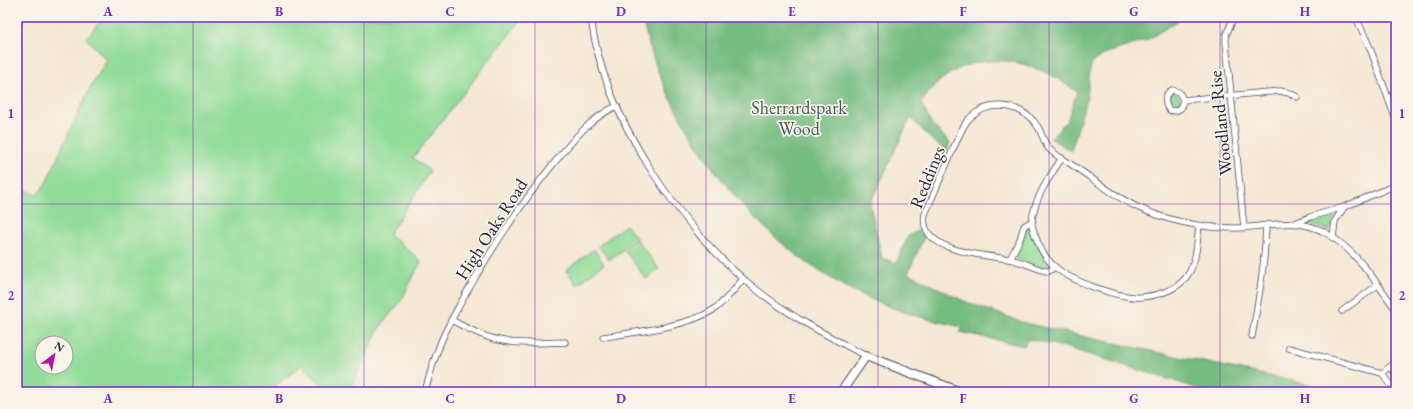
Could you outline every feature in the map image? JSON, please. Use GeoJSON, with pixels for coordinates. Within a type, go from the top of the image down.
{"type":"FeatureCollection","features":[{"type":"Feature","properties":{"kind":"main road"},"geometry":{"type":"LineString","coordinates":[[17,24],[20,17]]}},
{"type":"Feature","properties":{"kind":"main road"},"geometry":{"type":"LineString","coordinates":[[841,392],[866,356],[961,392]]}},
{"type":"Feature","properties":{"kind":"street"},"geometry":{"type":"LineString","coordinates":[[591,17],[598,56],[617,106],[635,144],[659,182],[683,214],[724,262],[743,279],[814,329],[866,356]]}},
{"type":"Feature","properties":{"kind":"street","name":"Woodland Rise"},"geometry":{"type":"LineString","coordinates":[[1234,17],[1226,34],[1244,228]]}},
{"type":"Feature","properties":{"kind":"street"},"geometry":{"type":"LineString","coordinates":[[1356,17],[1373,55],[1381,76],[1390,108],[1396,120]]}},
{"type":"Feature","properties":{"kind":"street"},"geometry":{"type":"LineString","coordinates":[[1182,100],[1280,91],[1297,97]]}},
{"type":"Feature","properties":{"kind":"street","name":"High Oaks Road"},"geometry":{"type":"LineString","coordinates":[[425,392],[434,360],[452,320],[491,251],[532,190],[577,136],[599,116],[617,106]]}},
{"type":"Feature","properties":{"kind":"street","name":"Reddings"},"geometry":{"type":"LineString","coordinates":[[1055,267],[1049,271],[1046,271],[1010,259],[983,257],[957,250],[936,241],[929,236],[926,230],[924,218],[925,214],[961,132],[969,120],[980,110],[990,107],[1008,106],[1016,108],[1029,117],[1038,127],[1049,149],[1104,187],[1137,206],[1156,214],[1199,226],[1222,228],[1244,228],[1294,223]]}},
{"type":"Feature","properties":{"kind":"street"},"geometry":{"type":"LineString","coordinates":[[1062,158],[1041,191],[1032,221],[1044,254],[1055,267],[1068,276],[1082,282],[1130,296],[1141,297],[1168,291],[1184,280],[1190,273],[1196,254],[1199,226]]}},
{"type":"Feature","properties":{"kind":"street"},"geometry":{"type":"LineString","coordinates":[[1294,223],[1310,216],[1344,207],[1396,186]]}},
{"type":"Feature","properties":{"kind":"street"},"geometry":{"type":"LineString","coordinates":[[1333,238],[1335,222],[1344,207]]}},
{"type":"Feature","properties":{"kind":"street"},"geometry":{"type":"LineString","coordinates":[[1010,259],[1020,239],[1024,226],[1032,221]]}},
{"type":"Feature","properties":{"kind":"street"},"geometry":{"type":"LineString","coordinates":[[1294,223],[1316,229],[1333,238],[1355,255],[1396,310]]}},
{"type":"Feature","properties":{"kind":"street"},"geometry":{"type":"LineString","coordinates":[[1252,336],[1263,275],[1266,249],[1266,225]]}},
{"type":"Feature","properties":{"kind":"street"},"geometry":{"type":"LineString","coordinates":[[603,337],[676,324],[703,315],[722,304],[743,279]]}},
{"type":"Feature","properties":{"kind":"street"},"geometry":{"type":"LineString","coordinates":[[1342,311],[1378,285]]}},
{"type":"Feature","properties":{"kind":"street"},"geometry":{"type":"LineString","coordinates":[[452,320],[485,336],[502,341],[526,343],[565,342]]}},
{"type":"Feature","properties":{"kind":"street"},"geometry":{"type":"LineString","coordinates":[[1289,348],[1382,373],[1390,385],[1396,383]]}},
{"type":"Feature","properties":{"kind":"street"},"geometry":{"type":"LineString","coordinates":[[1382,373],[1396,362]]}},
{"type":"Feature","properties":{"kind":"street"},"geometry":{"type":"LineString","coordinates":[[1391,367],[1396,374]]}},
{"type":"Feature","properties":{"kind":"green space"},"geometry":{"type":"Polygon","coordinates":[[[104,17],[523,17],[413,158],[430,171],[389,234],[421,261],[401,301],[379,328],[350,389],[347,387],[341,392],[329,392],[302,365],[268,392],[17,392],[17,187],[37,195],[46,183],[88,92],[107,60],[86,38],[104,17]]]}},
{"type":"Feature","properties":{"kind":"green space","name":"Sherrardspark Wood"},"geometry":{"type":"Polygon","coordinates":[[[642,17],[1182,17],[1147,40],[1107,53],[1092,62],[1087,97],[1071,151],[1050,138],[1067,121],[1077,92],[1045,72],[1010,62],[992,61],[975,63],[958,69],[941,80],[921,103],[932,125],[950,142],[947,151],[932,140],[911,118],[870,204],[882,258],[896,263],[908,236],[919,230],[924,237],[908,273],[966,302],[1025,323],[1312,385],[1331,392],[1209,392],[1065,347],[1028,339],[1024,346],[960,332],[963,327],[922,317],[884,305],[849,289],[816,269],[785,246],[757,220],[730,190],[694,141],[666,90],[652,55],[642,17]]]}},
{"type":"Feature","properties":{"kind":"green space"},"geometry":{"type":"Polygon","coordinates":[[[1176,92],[1180,99],[1180,105],[1176,109],[1172,109],[1168,105],[1168,96],[1169,93],[1176,92]]]}},
{"type":"Feature","properties":{"kind":"green space"},"geometry":{"type":"Polygon","coordinates":[[[1331,213],[1334,218],[1329,231],[1309,223],[1309,220],[1331,213]]]}},
{"type":"Feature","properties":{"kind":"green space"},"geometry":{"type":"Polygon","coordinates":[[[626,225],[637,239],[609,260],[598,246],[626,225]]]}},
{"type":"Feature","properties":{"kind":"green space"},"geometry":{"type":"Polygon","coordinates":[[[1028,227],[1031,228],[1050,265],[1050,268],[1047,270],[1017,259],[1015,255],[1028,227]]]}},
{"type":"Feature","properties":{"kind":"green space"},"geometry":{"type":"Polygon","coordinates":[[[638,241],[659,269],[646,279],[625,251],[638,241]]]}},
{"type":"Feature","properties":{"kind":"green space"},"geometry":{"type":"Polygon","coordinates":[[[594,249],[604,264],[577,285],[566,270],[594,249]]]}}]}
